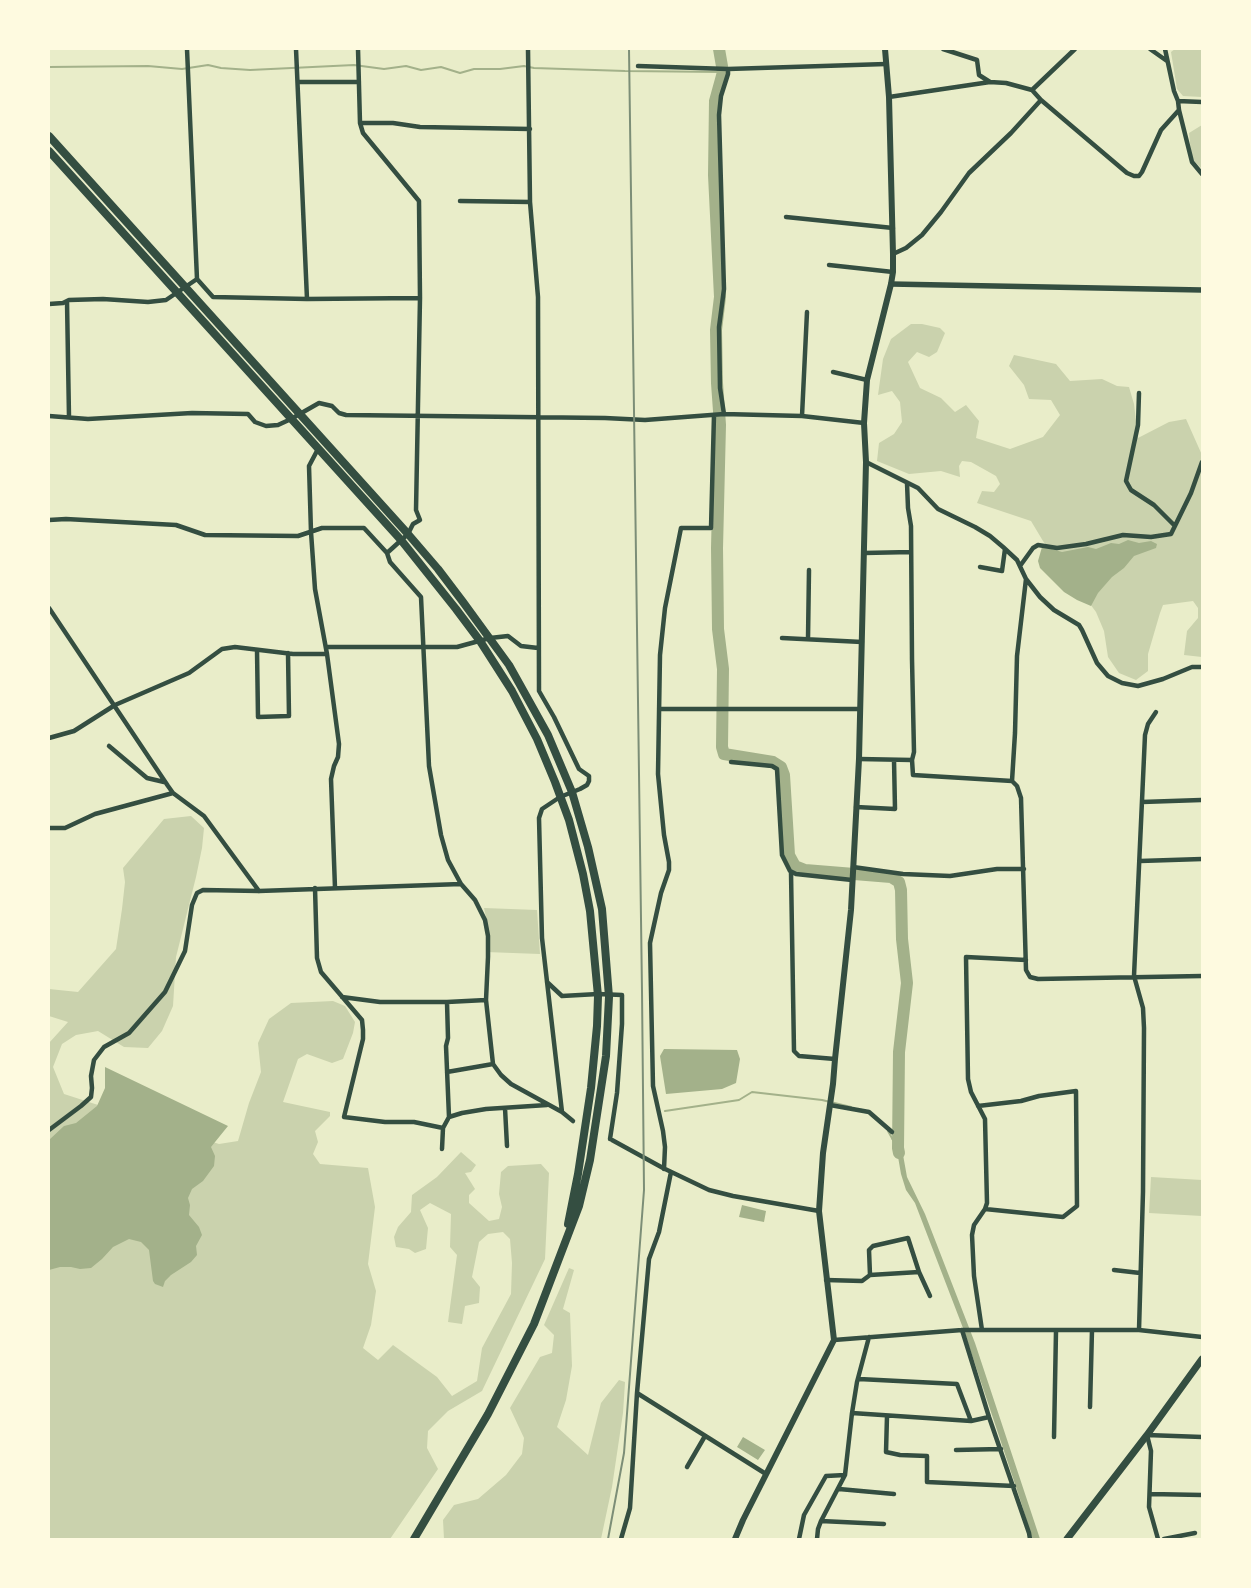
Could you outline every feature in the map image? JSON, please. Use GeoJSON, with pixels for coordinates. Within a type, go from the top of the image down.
{"type":"FeatureCollection","features":[{"type":"Feature","properties":{"kind":"highway"},"geometry":{"type":"LineString","coordinates":[[49,136],[438,568],[513,672],[548,736],[572,792],[588,846],[602,909],[609,994],[606,1056],[590,1160],[579,1206],[534,1324],[488,1414],[414,1539]]}},
{"type":"Feature","properties":{"kind":"highway"},"geometry":{"type":"LineString","coordinates":[[49,151],[401,540],[480,641],[522,709],[537,739],[568,820],[583,874],[590,911],[598,994],[591,1088],[578,1174],[562,1248]]}},
{"type":"Feature","properties":{"kind":"main road"},"geometry":{"type":"LineString","coordinates":[[735,1539],[834,1340],[819,1211],[851,910],[859,759],[866,462],[864,423],[867,380],[893,272],[889,97],[885,49]]}},
{"type":"Feature","properties":{"kind":"main road"},"geometry":{"type":"LineString","coordinates":[[1067,1539],[1147,1435],[1202,1359]]}},
{"type":"Feature","properties":{"kind":"street"},"geometry":{"type":"LineString","coordinates":[[187,49],[197,279],[213,297],[307,299],[420,298]]}},
{"type":"Feature","properties":{"kind":"street"},"geometry":{"type":"LineString","coordinates":[[296,49],[307,299]]}},
{"type":"Feature","properties":{"kind":"street"},"geometry":{"type":"LineString","coordinates":[[358,49],[360,123],[363,133],[419,201],[420,298],[416,510],[420,520],[413,524],[408,534],[387,553]]}},
{"type":"Feature","properties":{"kind":"street"},"geometry":{"type":"LineString","coordinates":[[528,49],[530,202],[538,297],[539,691],[579,769],[589,776],[590,781],[587,785],[560,797],[542,809],[539,818],[541,918],[546,980],[562,1112]]}},
{"type":"Feature","properties":{"kind":"street"},"geometry":{"type":"LineString","coordinates":[[943,49],[976,60],[979,75],[990,82]]}},
{"type":"Feature","properties":{"kind":"street"},"geometry":{"type":"LineString","coordinates":[[1032,90],[1075,49]]}},
{"type":"Feature","properties":{"kind":"street"},"geometry":{"type":"LineString","coordinates":[[1150,49],[1167,61]]}},
{"type":"Feature","properties":{"kind":"street"},"geometry":{"type":"LineString","coordinates":[[1165,49],[1192,162],[1202,174]]}},
{"type":"Feature","properties":{"kind":"street"},"geometry":{"type":"LineString","coordinates":[[638,66],[728,69],[886,64]]}},
{"type":"Feature","properties":{"kind":"street"},"geometry":{"type":"LineString","coordinates":[[724,414],[720,388],[720,327],[724,290],[719,115],[720,96],[728,69]]}},
{"type":"Feature","properties":{"kind":"street"},"geometry":{"type":"LineString","coordinates":[[298,82],[359,82]]}},
{"type":"Feature","properties":{"kind":"street"},"geometry":{"type":"LineString","coordinates":[[889,97],[990,82],[1006,83],[1032,90],[1041,100],[1134,176],[1139,176],[1142,172],[1161,130],[1179,110]]}},
{"type":"Feature","properties":{"kind":"street"},"geometry":{"type":"LineString","coordinates":[[894,254],[906,248],[922,235],[969,173],[1011,133],[1041,100]]}},
{"type":"Feature","properties":{"kind":"street"},"geometry":{"type":"LineString","coordinates":[[1178,101],[1202,102]]}},
{"type":"Feature","properties":{"kind":"street"},"geometry":{"type":"LineString","coordinates":[[360,123],[393,123],[420,127],[530,129]]}},
{"type":"Feature","properties":{"kind":"street"},"geometry":{"type":"LineString","coordinates":[[460,201],[530,202]]}},
{"type":"Feature","properties":{"kind":"street"},"geometry":{"type":"LineString","coordinates":[[786,217],[893,228]]}},
{"type":"Feature","properties":{"kind":"street"},"geometry":{"type":"LineString","coordinates":[[829,265],[893,272]]}},
{"type":"Feature","properties":{"kind":"street"},"geometry":{"type":"LineString","coordinates":[[49,304],[103,299],[148,302],[166,300],[197,279]]}},
{"type":"Feature","properties":{"kind":"street"},"geometry":{"type":"LineString","coordinates":[[891,284],[1202,290]]}},
{"type":"Feature","properties":{"kind":"street"},"geometry":{"type":"LineString","coordinates":[[67,301],[69,417]]}},
{"type":"Feature","properties":{"kind":"street"},"geometry":{"type":"LineString","coordinates":[[802,416],[807,312]]}},
{"type":"Feature","properties":{"kind":"street"},"geometry":{"type":"LineString","coordinates":[[833,372],[867,380]]}},
{"type":"Feature","properties":{"kind":"street"},"geometry":{"type":"LineString","coordinates":[[1139,393],[1138,425],[1126,481],[1131,490],[1154,505],[1175,526]]}},
{"type":"Feature","properties":{"kind":"street"},"geometry":{"type":"LineString","coordinates":[[49,416],[88,419],[192,413],[248,414],[255,422],[266,426],[278,425],[319,403],[332,406],[340,413],[346,415],[645,420],[724,414],[802,416],[864,423]]}},
{"type":"Feature","properties":{"kind":"street"},"geometry":{"type":"LineString","coordinates":[[664,1169],[665,1147],[663,1131],[653,1086],[650,943],[661,893],[669,870],[658,774],[660,655],[665,608],[681,528],[711,528],[714,414]]}},
{"type":"Feature","properties":{"kind":"street"},"geometry":{"type":"LineString","coordinates":[[318,449],[309,466],[310,532],[315,589],[326,647],[339,744],[338,757],[331,779],[335,888]]}},
{"type":"Feature","properties":{"kind":"street"},"geometry":{"type":"LineString","coordinates":[[866,462],[918,488],[938,509],[976,527],[1005,549],[1017,560],[1026,579],[1040,597],[1054,610],[1079,625],[1097,663],[1108,676],[1122,684],[1138,686],[1163,679],[1192,667],[1202,667]]}},
{"type":"Feature","properties":{"kind":"street"},"geometry":{"type":"LineString","coordinates":[[1020,566],[1033,548],[1038,545],[1057,548],[1086,544],[1123,535],[1151,538],[1171,534],[1191,493],[1202,462]]}},
{"type":"Feature","properties":{"kind":"street"},"geometry":{"type":"LineString","coordinates":[[908,483],[908,508],[911,526],[913,775],[1012,781],[1017,786],[1021,798],[1026,970],[1030,977],[1038,979],[1202,976]]}},
{"type":"Feature","properties":{"kind":"street"},"geometry":{"type":"LineString","coordinates":[[49,520],[66,519],[176,525],[205,534],[298,536],[322,528],[364,528],[387,553],[390,562],[421,597],[429,766],[441,834],[448,860],[461,884],[475,900],[485,920],[488,936],[486,1000],[493,1064],[510,1084],[562,1112],[574,1121]]}},
{"type":"Feature","properties":{"kind":"street"},"geometry":{"type":"LineString","coordinates":[[980,567],[1002,571],[1005,549]]}},
{"type":"Feature","properties":{"kind":"street"},"geometry":{"type":"LineString","coordinates":[[864,553],[911,552]]}},
{"type":"Feature","properties":{"kind":"street"},"geometry":{"type":"LineString","coordinates":[[808,570],[808,640]]}},
{"type":"Feature","properties":{"kind":"street"},"geometry":{"type":"LineString","coordinates":[[1012,781],[1017,656],[1026,579]]}},
{"type":"Feature","properties":{"kind":"street"},"geometry":{"type":"LineString","coordinates":[[49,609],[115,705],[164,782],[173,793],[204,816],[259,891]]}},
{"type":"Feature","properties":{"kind":"street"},"geometry":{"type":"LineString","coordinates":[[326,647],[457,647],[490,638],[508,636],[521,646],[538,648]]}},
{"type":"Feature","properties":{"kind":"street"},"geometry":{"type":"LineString","coordinates":[[782,638],[862,642]]}},
{"type":"Feature","properties":{"kind":"street"},"geometry":{"type":"LineString","coordinates":[[49,738],[74,731],[115,705],[189,673],[222,649],[236,647],[288,653],[327,654]]}},
{"type":"Feature","properties":{"kind":"street"},"geometry":{"type":"LineString","coordinates":[[257,650],[258,717],[289,716],[288,653]]}},
{"type":"Feature","properties":{"kind":"street"},"geometry":{"type":"LineString","coordinates":[[659,709],[860,709]]}},
{"type":"Feature","properties":{"kind":"street"},"geometry":{"type":"LineString","coordinates":[[1139,1330],[1143,1192],[1144,1028],[1143,1008],[1134,976],[1145,735],[1148,724],[1156,712]]}},
{"type":"Feature","properties":{"kind":"street"},"geometry":{"type":"LineString","coordinates":[[109,746],[147,778],[164,782]]}},
{"type":"Feature","properties":{"kind":"street"},"geometry":{"type":"LineString","coordinates":[[859,759],[912,760]]}},
{"type":"Feature","properties":{"kind":"street"},"geometry":{"type":"LineString","coordinates":[[856,807],[895,809],[894,760]]}},
{"type":"Feature","properties":{"kind":"street"},"geometry":{"type":"LineString","coordinates":[[731,762],[772,766],[777,769],[782,854],[791,872],[794,1051],[799,1056],[835,1059]]}},
{"type":"Feature","properties":{"kind":"street"},"geometry":{"type":"LineString","coordinates":[[49,828],[64,828],[94,814],[173,793]]}},
{"type":"Feature","properties":{"kind":"street"},"geometry":{"type":"LineString","coordinates":[[1142,802],[1201,800]]}},
{"type":"Feature","properties":{"kind":"street"},"geometry":{"type":"LineString","coordinates":[[1140,862],[1202,859]]}},
{"type":"Feature","properties":{"kind":"street"},"geometry":{"type":"LineString","coordinates":[[853,867],[903,874],[950,876],[997,869],[1024,869]]}},
{"type":"Feature","properties":{"kind":"street"},"geometry":{"type":"LineString","coordinates":[[791,872],[852,880]]}},
{"type":"Feature","properties":{"kind":"street"},"geometry":{"type":"LineString","coordinates":[[49,1130],[91,1097],[91,1076],[94,1060],[104,1047],[129,1033],[165,992],[185,951],[192,905],[197,893],[203,890],[259,891],[461,884]]}},
{"type":"Feature","properties":{"kind":"street"},"geometry":{"type":"LineString","coordinates":[[316,888],[317,958],[321,972],[362,1020],[364,1030],[344,1117],[385,1122],[414,1122],[443,1128]]}},
{"type":"Feature","properties":{"kind":"street"},"geometry":{"type":"LineString","coordinates":[[982,1330],[974,1276],[972,1235],[974,1225],[987,1204],[985,1119],[972,1092],[968,1078],[966,957],[1026,960]]}},
{"type":"Feature","properties":{"kind":"street"},"geometry":{"type":"LineString","coordinates":[[546,980],[562,996],[622,995],[622,1032],[618,1093],[611,1139],[664,1169],[709,1190],[732,1196],[819,1211]]}},
{"type":"Feature","properties":{"kind":"street"},"geometry":{"type":"LineString","coordinates":[[341,997],[380,1002],[486,1000]]}},
{"type":"Feature","properties":{"kind":"street"},"geometry":{"type":"LineString","coordinates":[[442,1149],[443,1128],[449,1117],[446,1046],[448,1038],[447,1002]]}},
{"type":"Feature","properties":{"kind":"street"},"geometry":{"type":"LineString","coordinates":[[447,1072],[493,1064]]}},
{"type":"Feature","properties":{"kind":"street"},"geometry":{"type":"LineString","coordinates":[[978,1106],[1021,1101],[1076,1090],[1076,1206],[1063,1217],[985,1209]]}},
{"type":"Feature","properties":{"kind":"street"},"geometry":{"type":"LineString","coordinates":[[830,1104],[869,1112],[892,1132]]}},
{"type":"Feature","properties":{"kind":"street"},"geometry":{"type":"LineString","coordinates":[[449,1117],[486,1109],[548,1105]]}},
{"type":"Feature","properties":{"kind":"street"},"geometry":{"type":"LineString","coordinates":[[505,1108],[507,1146]]}},
{"type":"Feature","properties":{"kind":"street"},"geometry":{"type":"LineString","coordinates":[[621,1539],[630,1508],[637,1393],[649,1259],[659,1232],[671,1172]]}},
{"type":"Feature","properties":{"kind":"street"},"geometry":{"type":"LineString","coordinates":[[870,1275],[869,1250],[873,1246],[908,1238],[919,1272],[930,1296]]}},
{"type":"Feature","properties":{"kind":"street"},"geometry":{"type":"LineString","coordinates":[[1114,1270],[1140,1273]]}},
{"type":"Feature","properties":{"kind":"street"},"geometry":{"type":"LineString","coordinates":[[826,1280],[862,1281],[870,1275],[919,1272]]}},
{"type":"Feature","properties":{"kind":"street"},"geometry":{"type":"LineString","coordinates":[[962,1330],[1030,1539]]}},
{"type":"Feature","properties":{"kind":"street"},"geometry":{"type":"LineString","coordinates":[[834,1340],[962,1330],[1139,1330],[1202,1336]]}},
{"type":"Feature","properties":{"kind":"street"},"geometry":{"type":"LineString","coordinates":[[1054,1437],[1056,1330]]}},
{"type":"Feature","properties":{"kind":"street"},"geometry":{"type":"LineString","coordinates":[[1090,1407],[1092,1330]]}},
{"type":"Feature","properties":{"kind":"street"},"geometry":{"type":"LineString","coordinates":[[817,1539],[821,1521],[845,1475],[852,1413],[869,1337]]}},
{"type":"Feature","properties":{"kind":"street"},"geometry":{"type":"LineString","coordinates":[[859,1379],[957,1384],[971,1421]]}},
{"type":"Feature","properties":{"kind":"street"},"geometry":{"type":"LineString","coordinates":[[637,1393],[766,1474]]}},
{"type":"Feature","properties":{"kind":"street"},"geometry":{"type":"LineString","coordinates":[[852,1413],[971,1421],[989,1417]]}},
{"type":"Feature","properties":{"kind":"street"},"geometry":{"type":"LineString","coordinates":[[887,1416],[886,1452],[900,1455],[927,1456],[927,1482],[1014,1486]]}},
{"type":"Feature","properties":{"kind":"street"},"geometry":{"type":"LineString","coordinates":[[1158,1539],[1149,1507],[1152,1451],[1147,1435],[1202,1437]]}},
{"type":"Feature","properties":{"kind":"street"},"geometry":{"type":"LineString","coordinates":[[687,1467],[706,1436]]}},
{"type":"Feature","properties":{"kind":"street"},"geometry":{"type":"LineString","coordinates":[[956,1450],[1001,1449]]}},
{"type":"Feature","properties":{"kind":"street"},"geometry":{"type":"LineString","coordinates":[[799,1539],[804,1515],[826,1476],[845,1475]]}},
{"type":"Feature","properties":{"kind":"street"},"geometry":{"type":"LineString","coordinates":[[839,1489],[894,1494]]}},
{"type":"Feature","properties":{"kind":"street"},"geometry":{"type":"LineString","coordinates":[[1150,1494],[1202,1495]]}},
{"type":"Feature","properties":{"kind":"street"},"geometry":{"type":"LineString","coordinates":[[821,1521],[884,1524]]}},
{"type":"Feature","properties":{"kind":"street"},"geometry":{"type":"LineString","coordinates":[[1164,1539],[1195,1533]]}},
{"type":"Feature","properties":{"kind":"shaded area"},"geometry":{"type":"Polygon","coordinates":[[[1175,49],[1202,49],[1202,97],[1183,96],[1177,89],[1171,52],[1175,49]]]}},
{"type":"Feature","properties":{"kind":"shaded area"},"geometry":{"type":"Polygon","coordinates":[[[1202,125],[1202,169],[1194,161],[1191,153],[1189,133],[1202,125]]]}},
{"type":"Feature","properties":{"kind":"shaded area"},"geometry":{"type":"Polygon","coordinates":[[[911,324],[922,324],[940,328],[945,333],[937,352],[929,357],[917,352],[908,362],[920,388],[941,398],[955,412],[966,405],[979,421],[976,438],[1010,449],[1043,437],[1060,415],[1051,400],[1029,399],[1024,385],[1009,366],[1014,355],[1056,364],[1070,381],[1102,379],[1117,386],[1129,387],[1134,404],[1138,438],[1169,422],[1186,419],[1202,455],[1202,657],[1184,655],[1187,631],[1198,618],[1198,608],[1193,601],[1163,605],[1148,654],[1148,671],[1136,680],[1119,673],[1108,657],[1104,631],[1096,612],[1043,541],[1031,521],[977,503],[982,491],[994,492],[1000,484],[996,476],[971,462],[962,461],[959,466],[960,477],[941,471],[909,474],[877,461],[879,443],[894,434],[902,422],[900,402],[892,391],[878,395],[883,359],[891,339],[911,324]]]}},
{"type":"Feature","properties":{"kind":"shaded area"},"geometry":{"type":"Polygon","coordinates":[[[1128,540],[1139,543],[1151,541],[1157,544],[1156,548],[1134,556],[1098,593],[1091,606],[1064,592],[1040,568],[1038,561],[1042,547],[1062,552],[1088,547],[1096,549],[1111,543],[1119,544],[1128,540]]]}},
{"type":"Feature","properties":{"kind":"shaded area"},"geometry":{"type":"Polygon","coordinates":[[[191,816],[204,828],[202,848],[176,957],[173,1006],[162,1031],[148,1048],[124,1047],[98,1031],[76,1035],[62,1044],[53,1067],[64,1094],[219,1144],[238,1141],[249,1103],[261,1072],[258,1043],[269,1019],[291,1003],[333,1001],[345,1006],[355,1022],[343,1059],[332,1063],[307,1054],[298,1059],[283,1102],[330,1112],[330,1116],[315,1131],[318,1142],[313,1154],[320,1164],[368,1168],[375,1207],[368,1264],[376,1291],[371,1325],[363,1348],[378,1360],[393,1345],[437,1377],[452,1396],[477,1381],[482,1348],[511,1294],[512,1263],[510,1239],[503,1232],[488,1234],[479,1242],[472,1277],[480,1287],[479,1303],[465,1306],[462,1324],[448,1322],[457,1255],[450,1247],[451,1214],[430,1203],[420,1210],[428,1228],[426,1249],[415,1253],[409,1249],[396,1247],[394,1237],[398,1227],[411,1212],[412,1195],[437,1177],[461,1152],[476,1165],[471,1172],[465,1173],[475,1189],[469,1195],[469,1203],[489,1221],[499,1219],[502,1207],[499,1194],[501,1172],[508,1166],[541,1164],[549,1173],[545,1259],[482,1391],[448,1411],[428,1431],[427,1448],[438,1469],[390,1539],[49,1539],[49,1043],[68,1022],[49,1016],[49,989],[78,992],[116,949],[125,882],[123,868],[164,819],[191,816]]]}},
{"type":"Feature","properties":{"kind":"shaded area"},"geometry":{"type":"Polygon","coordinates":[[[484,908],[537,910],[540,954],[486,952],[487,922],[484,908]]]}},
{"type":"Feature","properties":{"kind":"shaded area"},"geometry":{"type":"Polygon","coordinates":[[[664,1049],[737,1050],[740,1059],[736,1083],[722,1089],[666,1094],[660,1056],[664,1049]]]}},
{"type":"Feature","properties":{"kind":"shaded area"},"geometry":{"type":"Polygon","coordinates":[[[105,1067],[228,1126],[211,1147],[215,1156],[214,1166],[203,1181],[192,1189],[188,1198],[190,1205],[189,1215],[199,1227],[202,1235],[196,1246],[197,1255],[191,1262],[171,1275],[165,1281],[163,1287],[155,1284],[153,1281],[149,1250],[141,1242],[129,1239],[113,1247],[91,1268],[60,1267],[49,1270],[49,1140],[64,1126],[76,1123],[97,1106],[105,1088],[105,1067]]]}},
{"type":"Feature","properties":{"kind":"shaded area"},"geometry":{"type":"Polygon","coordinates":[[[895,1136],[900,1138],[907,1177],[925,1214],[975,1343],[1040,1539],[1032,1539],[963,1328],[915,1203],[906,1190],[897,1151],[891,1138],[895,1136]]]}},
{"type":"Feature","properties":{"kind":"shaded area"},"geometry":{"type":"Polygon","coordinates":[[[1151,1177],[1202,1180],[1202,1216],[1149,1213],[1151,1177]]]}},
{"type":"Feature","properties":{"kind":"shaded area"},"geometry":{"type":"Polygon","coordinates":[[[742,1205],[766,1211],[764,1222],[739,1217],[742,1205]]]}},
{"type":"Feature","properties":{"kind":"shaded area"},"geometry":{"type":"Polygon","coordinates":[[[569,1268],[574,1270],[563,1309],[570,1313],[572,1366],[566,1400],[557,1427],[588,1455],[601,1403],[619,1380],[625,1382],[623,1413],[612,1487],[601,1539],[444,1539],[443,1520],[454,1505],[478,1499],[506,1475],[522,1454],[524,1438],[510,1408],[540,1357],[552,1353],[554,1335],[544,1325],[569,1268]]]}},
{"type":"Feature","properties":{"kind":"shaded area"},"geometry":{"type":"Polygon","coordinates":[[[743,1437],[765,1450],[758,1460],[737,1447],[743,1437]]]}},
{"type":"Feature","properties":{"kind":"waterway"},"geometry":{"type":"LineString","coordinates":[[719,49],[723,72],[715,101],[714,175],[720,297],[716,330],[720,425],[717,548],[718,629],[723,669],[722,747],[724,754],[773,762],[781,767],[784,775],[789,855],[795,866],[805,870],[891,877],[899,882],[901,890],[902,939],[907,983],[899,1052],[899,1153]]}},
{"type":"Feature","properties":{"kind":"waterway"},"geometry":{"type":"LineString","coordinates":[[49,67],[148,66],[182,69],[208,65],[250,70],[354,65],[384,69],[406,66],[421,70],[441,67],[460,73],[474,69],[500,69],[524,66],[534,68],[625,71],[723,72]]}},
{"type":"Feature","properties":{"kind":"waterway"},"geometry":{"type":"LineString","coordinates":[[665,1111],[739,1100],[752,1092],[822,1100],[851,1107]]}},
{"type":"Feature","properties":{"kind":"waterway"},"geometry":{"type":"LineString","coordinates":[[888,1131],[893,1140]]}},
{"type":"Feature","properties":{"kind":"railway"},"geometry":{"type":"LineString","coordinates":[[608,1539],[624,1453],[644,1190],[629,49]]}}]}
